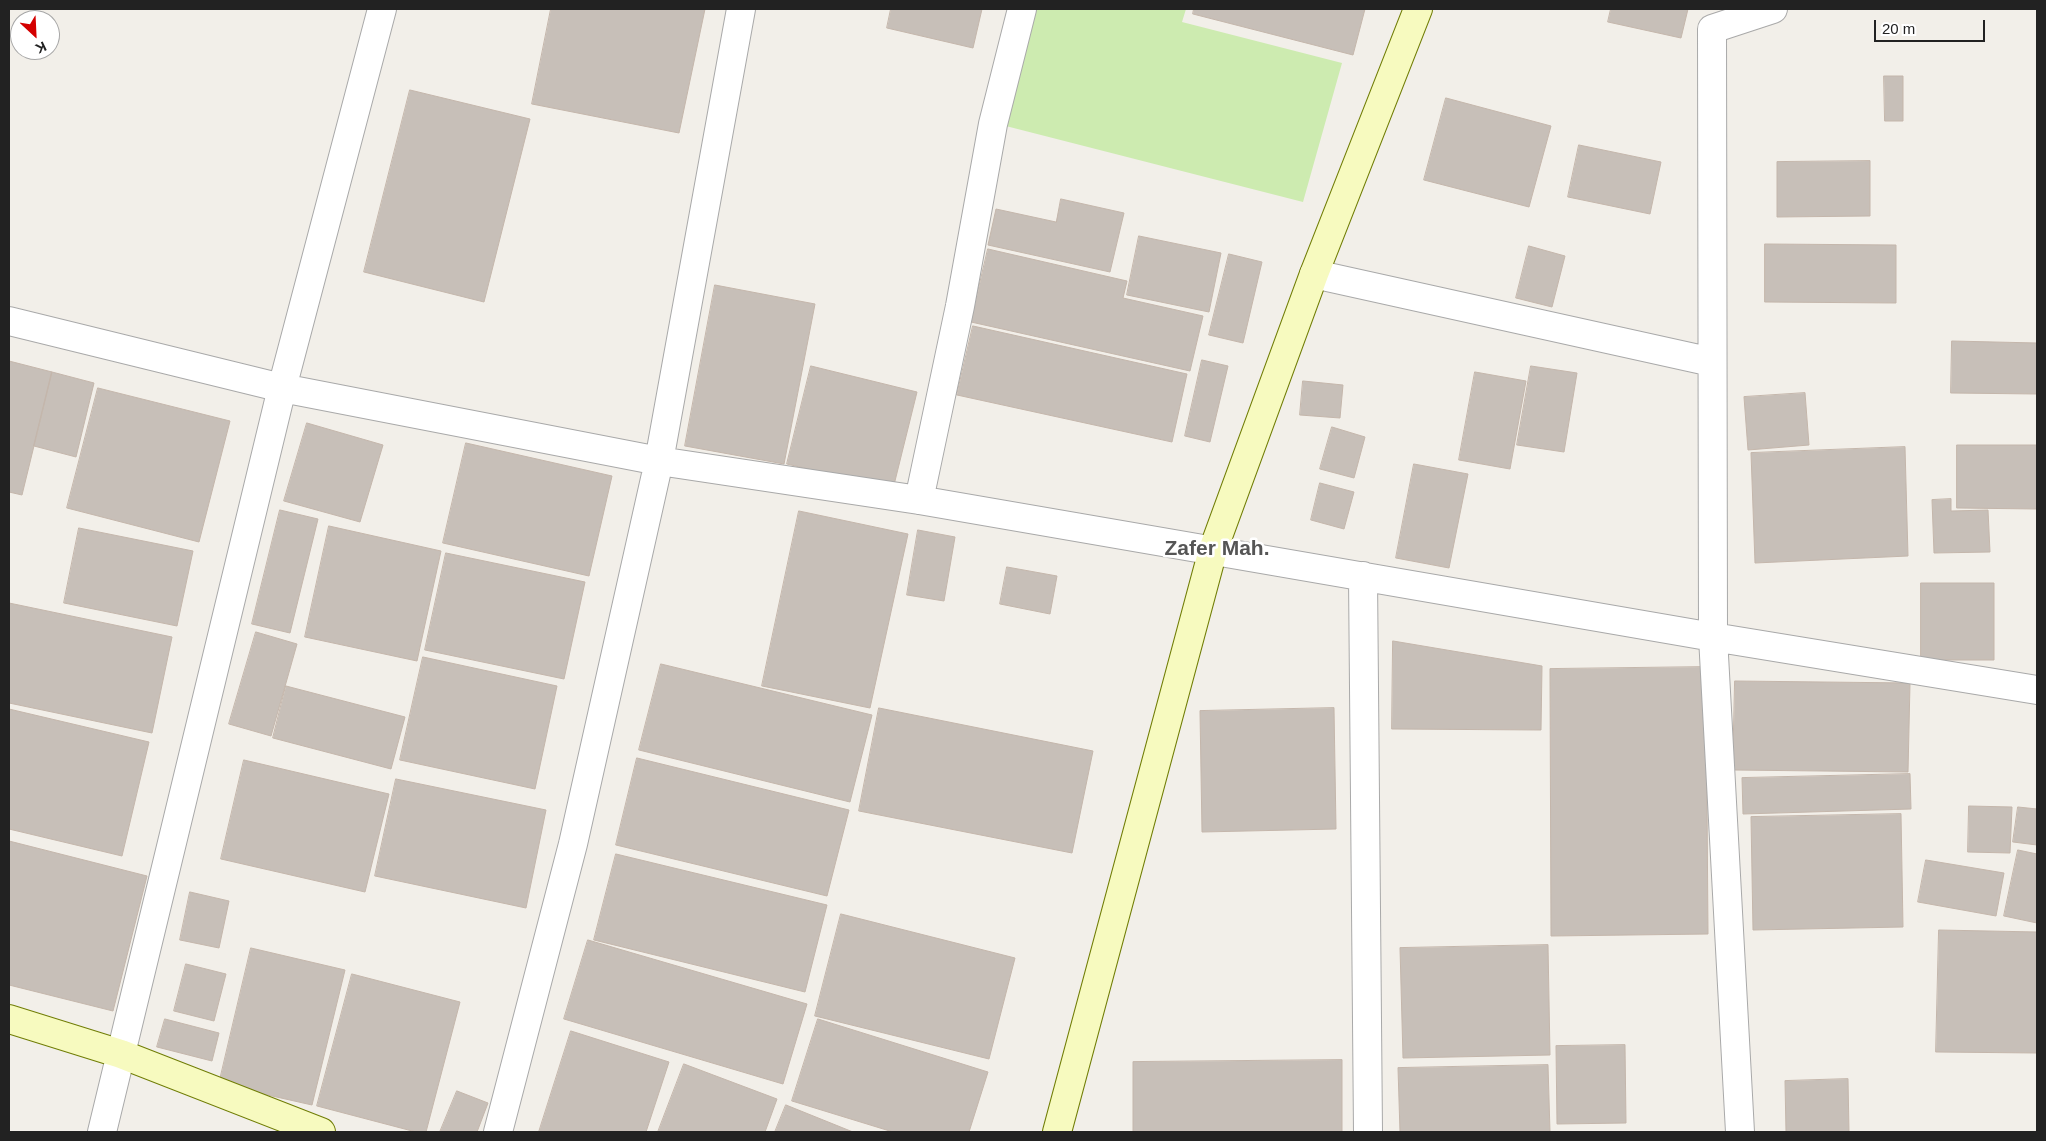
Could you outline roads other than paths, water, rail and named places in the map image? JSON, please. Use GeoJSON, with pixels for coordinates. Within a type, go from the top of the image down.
{"type":"FeatureCollection","features":[{"type":"Feature","properties":{"kind":"street"},"geometry":{"type":"LineString","coordinates":[[102,1132],[282,388],[382,9]]}},
{"type":"Feature","properties":{"kind":"street"},"geometry":{"type":"LineString","coordinates":[[498,1132],[573,844],[660,461],[741,9]]}},
{"type":"Feature","properties":{"kind":"street"},"geometry":{"type":"LineString","coordinates":[[919,500],[960,306],[993,124],[1022,9]]}},
{"type":"Feature","properties":{"kind":"street"},"geometry":{"type":"LineString","coordinates":[[1057,1132],[1213,550],[1314,274],[1418,9]]}},
{"type":"Feature","properties":{"kind":"street"},"geometry":{"type":"LineString","coordinates":[[1740,1132],[1713,637],[1712,19],[1772,9]]}},
{"type":"Feature","properties":{"kind":"street"},"geometry":{"type":"LineString","coordinates":[[1314,274],[1712,362]]}},
{"type":"Feature","properties":{"kind":"street"},"geometry":{"type":"LineString","coordinates":[[9,322],[282,388],[660,461],[919,500],[1713,637],[2037,690]]}},
{"type":"Feature","properties":{"kind":"street"},"geometry":{"type":"LineString","coordinates":[[1363,576],[1368,1132]]}},
{"type":"Feature","properties":{"kind":"street"},"geometry":{"type":"LineString","coordinates":[[9,1019],[121,1054],[321,1132]]}},
{"type":"Feature","properties":{"kind":"district","name":"Zafer Mah."},"geometry":{"type":"Point","coordinates":[1217,549]}}]}
